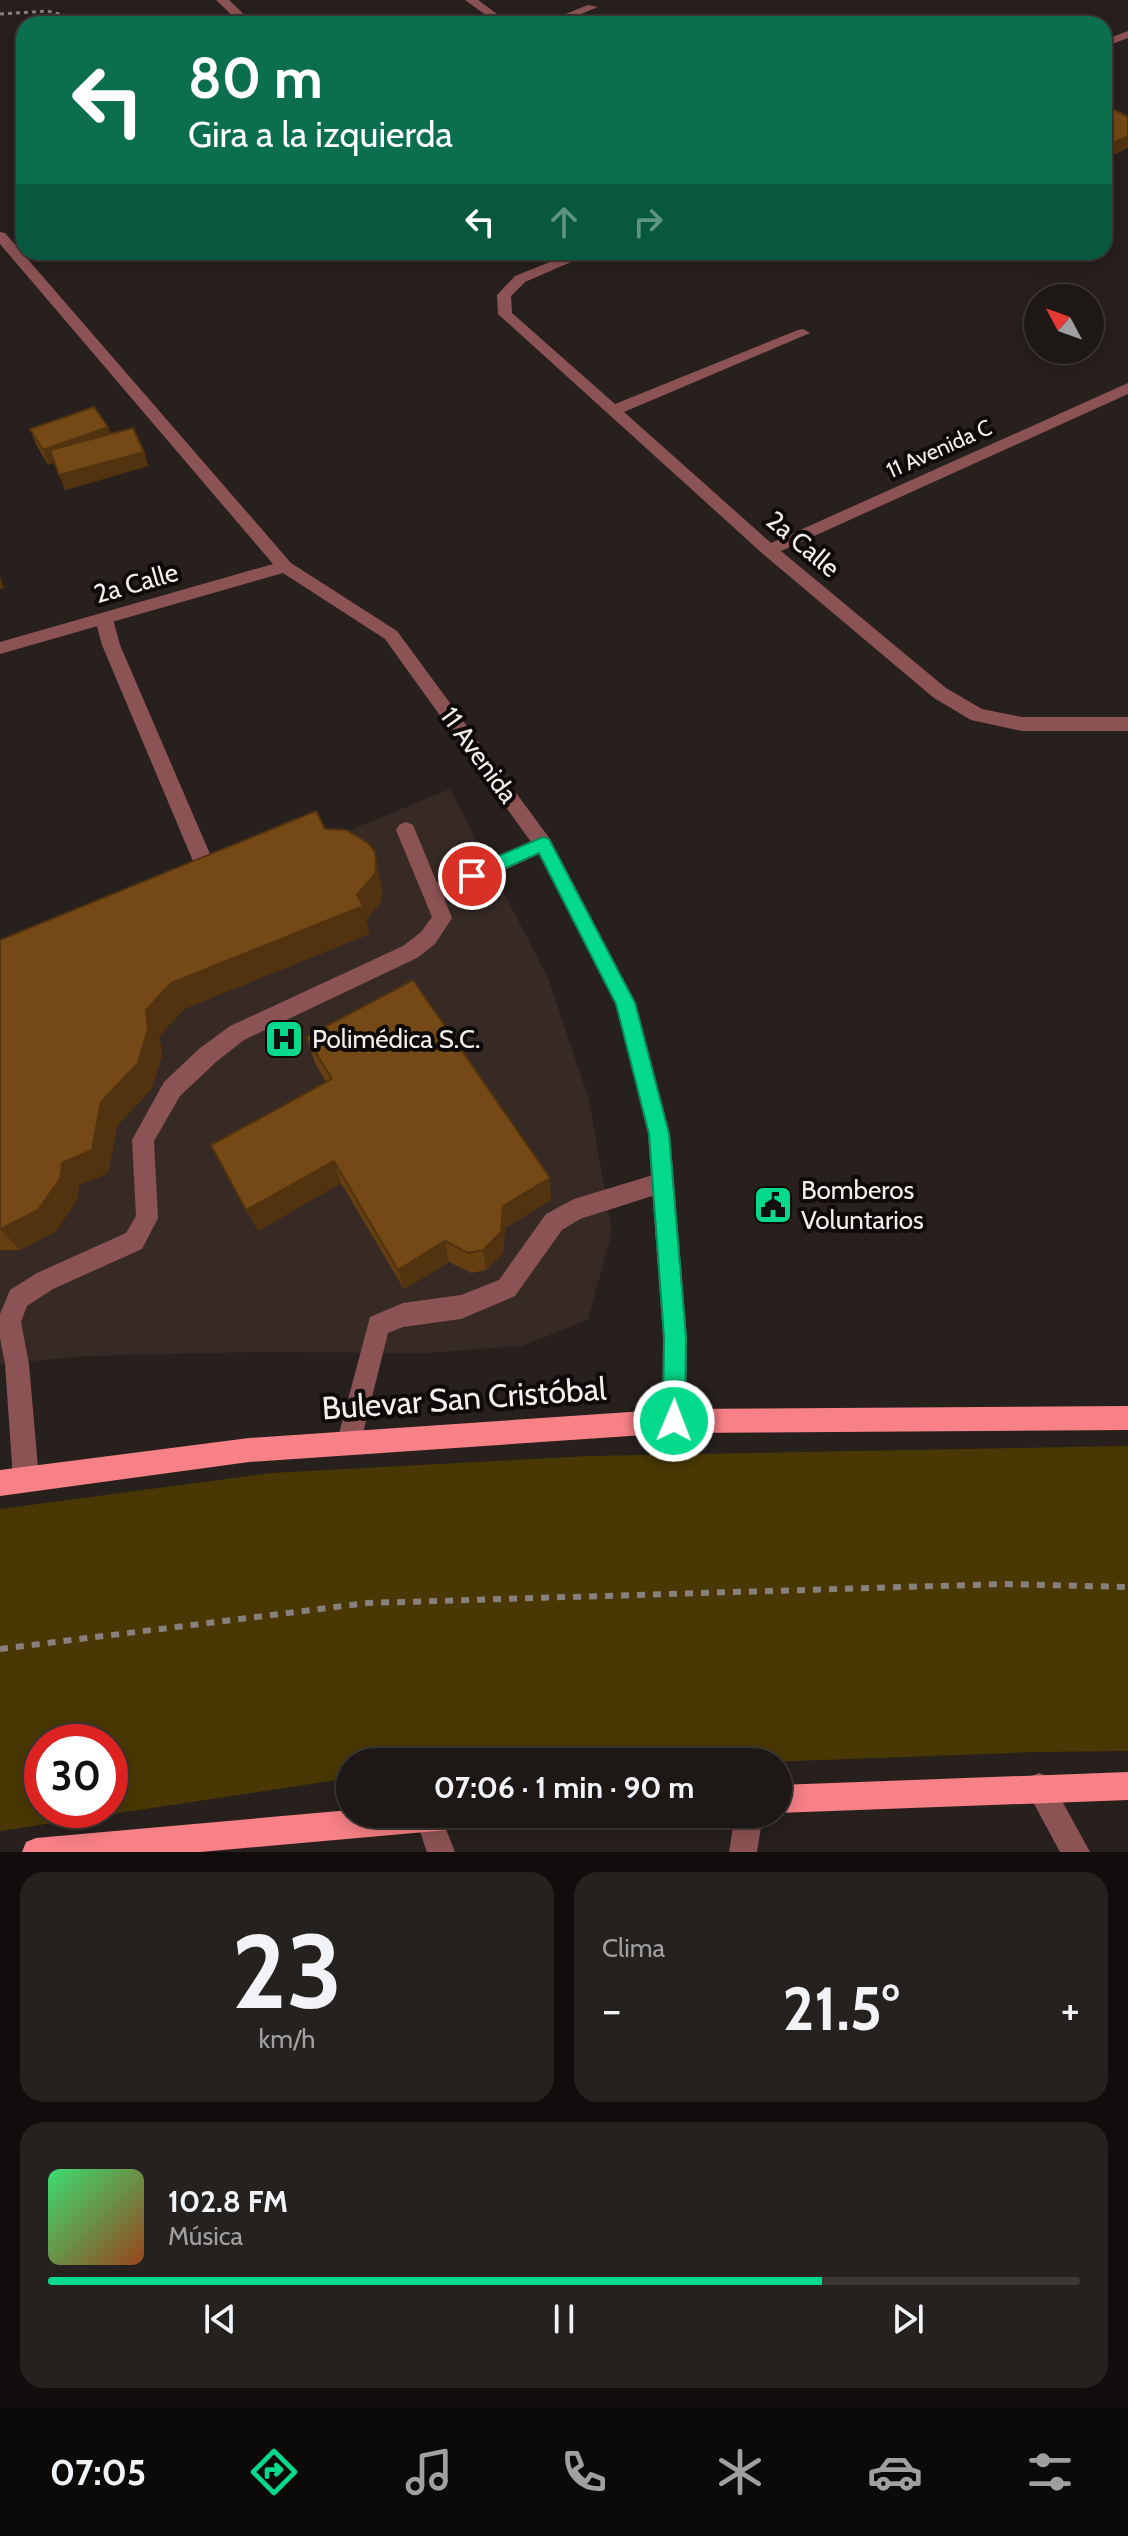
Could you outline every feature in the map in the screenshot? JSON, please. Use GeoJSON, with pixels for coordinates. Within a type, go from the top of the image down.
{"type":"FeatureCollection","features":[{"type":"Feature","properties":{"kind":"main road","name":"Bulevar San Cristóbal"},"geometry":{"type":"LineString","coordinates":[[0,1483],[349,1441],[674,1421],[1128,1418]]}},
{"type":"Feature","properties":{"kind":"main road"},"geometry":{"type":"LineString","coordinates":[[792,1798],[1128,1786]]}},
{"type":"Feature","properties":{"kind":"main road"},"geometry":{"type":"LineString","coordinates":[[47,1851],[336,1824]]}},
{"type":"Feature","properties":{"kind":"street"},"geometry":{"type":"LineString","coordinates":[[471,0],[494,16]]}},
{"type":"Feature","properties":{"kind":"street"},"geometry":{"type":"LineString","coordinates":[[568,16],[592,7]]}},
{"type":"Feature","properties":{"kind":"street","name":"11 Avenida"},"geometry":{"type":"LineString","coordinates":[[2,243],[16,259]]}},
{"type":"Feature","properties":{"kind":"street","name":"11 Avenida"},"geometry":{"type":"LineString","coordinates":[[17,260],[285,567],[391,635],[543,844],[626,1003],[659,1134],[675,1337],[674,1421]]}},
{"type":"Feature","properties":{"kind":"street","name":"2a Calle"},"geometry":{"type":"LineString","coordinates":[[567,260],[520,279],[504,295],[505,314],[769,550],[940,693],[977,715],[1022,724],[1128,724]]}},
{"type":"Feature","properties":{"kind":"street"},"geometry":{"type":"LineString","coordinates":[[613,411],[803,333]]}},
{"type":"Feature","properties":{"kind":"street","name":"11 Avenida C"},"geometry":{"type":"LineString","coordinates":[[769,550],[1128,388]]}},
{"type":"Feature","properties":{"kind":"street","name":"2a Calle"},"geometry":{"type":"LineString","coordinates":[[0,648],[285,567]]}},
{"type":"Feature","properties":{"kind":"street"},"geometry":{"type":"LineString","coordinates":[[104,619],[111,645],[203,861]]}},
{"type":"Feature","properties":{"kind":"street"},"geometry":{"type":"LineString","coordinates":[[26,1479],[17,1364],[9,1322],[18,1298],[45,1281],[134,1241],[147,1218],[143,1140],[172,1089],[208,1055],[237,1033],[410,952],[428,938],[442,918],[406,830]]}},
{"type":"Feature","properties":{"kind":"street"},"geometry":{"type":"LineString","coordinates":[[432,894],[543,844]]}},
{"type":"Feature","properties":{"kind":"street"},"geometry":{"type":"LineString","coordinates":[[349,1441],[378,1325],[403,1315],[461,1307],[507,1288],[554,1222],[574,1210],[663,1183]]}},
{"type":"Feature","properties":{"kind":"street"},"geometry":{"type":"LineString","coordinates":[[1039,1787],[1076,1852]]}},
{"type":"Feature","properties":{"kind":"street"},"geometry":{"type":"LineString","coordinates":[[432,1828],[441,1852]]}},
{"type":"Feature","properties":{"kind":"street"},"geometry":{"type":"LineString","coordinates":[[743,1852],[747,1828]]}},
{"type":"Feature","properties":{"kind":"path"},"geometry":{"type":"LineString","coordinates":[[0,14],[47,11],[68,16]]}},
{"type":"Feature","properties":{"kind":"path"},"geometry":{"type":"LineString","coordinates":[[0,1649],[368,1603],[1004,1584],[1128,1587]]}},
{"type":"Feature","properties":{"kind":"shaded area","name":"Polimédica S.C."},"geometry":{"type":"Polygon","coordinates":[[[450,789],[548,978],[589,1100],[612,1231],[588,1320],[521,1346],[426,1353],[259,1352],[87,1356],[0,1364],[0,974],[450,789]]]}},
{"type":"Feature","properties":{"kind":"shaded area"},"geometry":{"type":"Polygon","coordinates":[[[1128,1446],[1128,1751],[792,1761],[792,1748],[336,1748],[336,1780],[128,1812],[128,1724],[24,1724],[24,1827],[0,1831],[0,1509],[271,1473],[590,1456],[1128,1446]]]}},
{"type":"Feature","properties":{"kind":"building"},"geometry":{"type":"Polygon","coordinates":[[[1112,108],[1128,117],[1128,136],[1112,143],[1112,108]]]}},
{"type":"Feature","properties":{"kind":"building"},"geometry":{"type":"Polygon","coordinates":[[[94,407],[108,427],[43,450],[30,429],[94,407]]]}},
{"type":"Feature","properties":{"kind":"building"},"geometry":{"type":"Polygon","coordinates":[[[133,428],[144,452],[59,475],[50,450],[133,428]]]}},
{"type":"Feature","properties":{"kind":"building"},"geometry":{"type":"Polygon","coordinates":[[[316,811],[325,829],[346,830],[368,843],[375,852],[375,874],[357,895],[363,906],[171,983],[146,1010],[148,1029],[138,1063],[101,1102],[92,1150],[62,1163],[60,1179],[38,1210],[0,1229],[0,940],[316,811]]]}},
{"type":"Feature","properties":{"kind":"building"},"geometry":{"type":"Polygon","coordinates":[[[413,980],[550,1178],[503,1206],[501,1232],[483,1250],[468,1253],[445,1241],[398,1270],[334,1161],[246,1210],[211,1145],[332,1079],[306,1037],[413,980]]]}},
{"type":"Feature","properties":{"kind":"place","name":"Polimédica S.C."},"geometry":{"type":"Point","coordinates":[284,1039]}},
{"type":"Feature","properties":{"kind":"place","name":"Bomberos Voluntarios"},"geometry":{"type":"Point","coordinates":[773,1205]}},
{"type":"Feature","properties":{"kind":"route"},"geometry":{"type":"LineString","coordinates":[[472,876],[543,844],[626,1003],[659,1134],[675,1337],[674,1421]]}}]}
